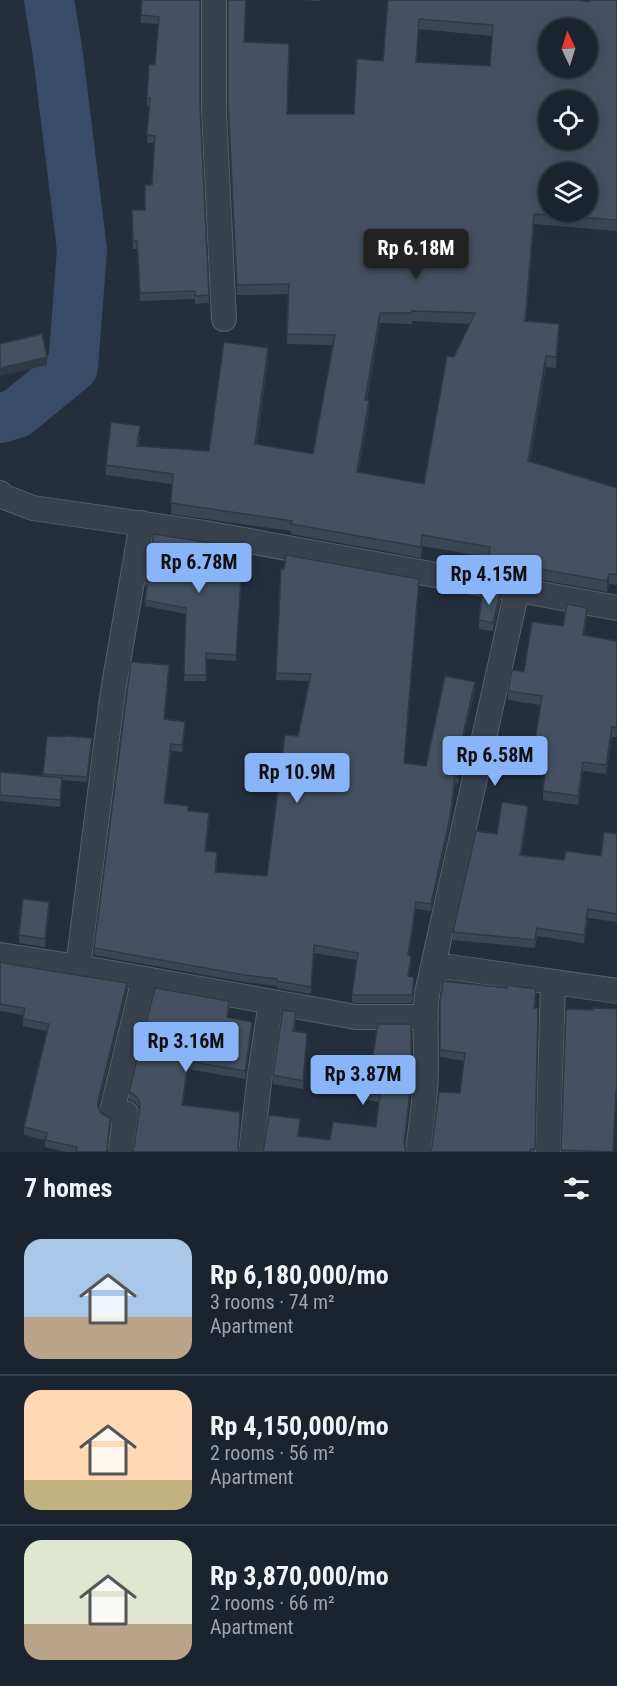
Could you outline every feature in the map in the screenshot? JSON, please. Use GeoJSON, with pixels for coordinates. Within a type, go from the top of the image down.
{"type":"FeatureCollection","features":[{"type":"Feature","properties":{"kind":"street"},"geometry":{"type":"LineString","coordinates":[[214,0],[214,112],[224,319]]}},
{"type":"Feature","properties":{"kind":"street"},"geometry":{"type":"LineString","coordinates":[[0,493],[2,496],[33,508],[142,523],[617,608]]}},
{"type":"Feature","properties":{"kind":"street"},"geometry":{"type":"LineString","coordinates":[[78,966],[113,691],[142,523]]}},
{"type":"Feature","properties":{"kind":"street"},"geometry":{"type":"LineString","coordinates":[[418,1152],[426,1072],[426,1017],[431,975],[517,590]]}},
{"type":"Feature","properties":{"kind":"street"},"geometry":{"type":"LineString","coordinates":[[0,955],[78,966],[356,1017],[426,1017]]}},
{"type":"Feature","properties":{"kind":"street"},"geometry":{"type":"LineString","coordinates":[[431,975],[438,968],[450,967],[617,991]]}},
{"type":"Feature","properties":{"kind":"street"},"geometry":{"type":"LineString","coordinates":[[120,1152],[126,1113],[112,1111],[144,979]]}},
{"type":"Feature","properties":{"kind":"street"},"geometry":{"type":"LineString","coordinates":[[548,1152],[553,983]]}},
{"type":"Feature","properties":{"kind":"street"},"geometry":{"type":"LineString","coordinates":[[251,1152],[271,1002]]}},
{"type":"Feature","properties":{"kind":"building"},"geometry":{"type":"Polygon","coordinates":[[[142,0],[200,0],[200,105],[209,295],[195,296],[195,291],[140,293],[137,241],[133,241],[132,210],[145,210],[145,185],[152,185],[155,136],[147,135],[150,98],[147,98],[149,64],[155,65],[159,17],[141,15],[142,0]]]}},
{"type":"Feature","properties":{"kind":"building"},"geometry":{"type":"Polygon","coordinates":[[[228,0],[246,0],[244,42],[289,44],[287,114],[354,114],[357,59],[383,61],[388,0],[576,0],[590,2],[590,0],[617,0],[617,220],[598,219],[598,162],[538,162],[538,214],[534,214],[525,321],[559,324],[556,357],[546,356],[528,461],[617,488],[617,574],[609,574],[607,581],[488,560],[490,547],[422,535],[421,547],[291,524],[292,521],[171,503],[173,474],[106,465],[111,422],[140,426],[137,446],[209,451],[224,342],[268,348],[255,444],[313,454],[335,335],[287,334],[289,284],[237,285],[228,101],[228,0]],[[419,19],[416,62],[490,66],[493,25],[419,19]],[[412,311],[412,313],[380,313],[365,400],[369,400],[357,472],[424,484],[447,356],[454,357],[475,313],[412,311]]]}},
{"type":"Feature","properties":{"kind":"building"},"geometry":{"type":"Polygon","coordinates":[[[42,334],[47,357],[0,368],[0,344],[42,334]]]}},
{"type":"Feature","properties":{"kind":"building"},"geometry":{"type":"Polygon","coordinates":[[[154,534],[243,548],[236,655],[206,653],[206,675],[184,675],[186,608],[145,600],[148,581],[145,581],[154,534]]]}},
{"type":"Feature","properties":{"kind":"building"},"geometry":{"type":"Polygon","coordinates":[[[286,555],[419,579],[404,763],[426,766],[445,676],[475,682],[461,743],[463,744],[458,777],[455,776],[450,817],[431,904],[416,902],[408,955],[411,956],[408,976],[414,977],[412,995],[352,994],[358,953],[314,945],[311,987],[277,981],[277,979],[94,948],[131,662],[169,665],[164,719],[185,722],[182,745],[171,744],[164,803],[188,806],[188,811],[209,813],[205,851],[217,852],[215,872],[267,876],[285,735],[298,736],[311,674],[276,673],[281,569],[284,569],[286,555]]]}},
{"type":"Feature","properties":{"kind":"building"},"geometry":{"type":"Polygon","coordinates":[[[483,590],[500,593],[493,623],[479,620],[483,590]]]}},
{"type":"Feature","properties":{"kind":"building"},"geometry":{"type":"Polygon","coordinates":[[[567,604],[587,608],[583,635],[617,641],[617,728],[612,727],[606,765],[583,762],[578,796],[543,791],[547,756],[533,754],[542,696],[508,691],[512,670],[524,672],[532,622],[563,626],[567,604]]]}},
{"type":"Feature","properties":{"kind":"building"},"geometry":{"type":"Polygon","coordinates":[[[47,736],[92,738],[87,777],[43,774],[47,736]]]}},
{"type":"Feature","properties":{"kind":"building"},"geometry":{"type":"Polygon","coordinates":[[[0,772],[62,778],[60,800],[0,795],[0,772]]]}},
{"type":"Feature","properties":{"kind":"building"},"geometry":{"type":"Polygon","coordinates":[[[502,802],[528,806],[520,855],[564,860],[566,851],[601,856],[604,832],[617,834],[617,914],[588,909],[584,935],[537,928],[535,940],[453,932],[476,831],[497,834],[502,802]]]}},
{"type":"Feature","properties":{"kind":"building"},"geometry":{"type":"Polygon","coordinates":[[[23,899],[49,902],[45,939],[19,935],[23,899]]]}},
{"type":"Feature","properties":{"kind":"building"},"geometry":{"type":"Polygon","coordinates":[[[0,962],[127,983],[98,1101],[102,1114],[110,1118],[108,1152],[76,1152],[77,1147],[45,1140],[47,1133],[24,1127],[49,1024],[23,1019],[25,1008],[0,1004],[0,962]]]}},
{"type":"Feature","properties":{"kind":"building"},"geometry":{"type":"Polygon","coordinates":[[[443,981],[536,989],[534,1008],[538,1008],[535,1149],[531,1149],[530,1152],[430,1152],[439,1092],[460,1093],[465,1053],[440,1050],[440,1003],[443,981]]]}},
{"type":"Feature","properties":{"kind":"building"},"geometry":{"type":"Polygon","coordinates":[[[155,988],[229,1001],[227,1017],[252,1022],[245,1071],[188,1061],[182,1105],[240,1112],[238,1150],[240,1152],[132,1152],[140,1107],[139,1100],[129,1092],[155,988]]]}},
{"type":"Feature","properties":{"kind":"building"},"geometry":{"type":"Polygon","coordinates":[[[593,1008],[617,1009],[617,1090],[613,1152],[561,1150],[566,1009],[593,1010],[593,1008]]]}},
{"type":"Feature","properties":{"kind":"building"},"geometry":{"type":"Polygon","coordinates":[[[283,1010],[296,1012],[293,1031],[307,1033],[303,1081],[273,1075],[283,1010]]]}},
{"type":"Feature","properties":{"kind":"building"},"geometry":{"type":"Polygon","coordinates":[[[378,1024],[411,1024],[411,1082],[404,1143],[406,1152],[263,1152],[269,1115],[300,1119],[298,1136],[330,1140],[333,1122],[376,1127],[380,1095],[367,1093],[378,1024]]]}},
{"type":"Feature","properties":{"kind":"waterway"},"geometry":{"type":"LineString","coordinates":[[0,418],[17,413],[73,367],[82,250],[49,0]]}}]}
